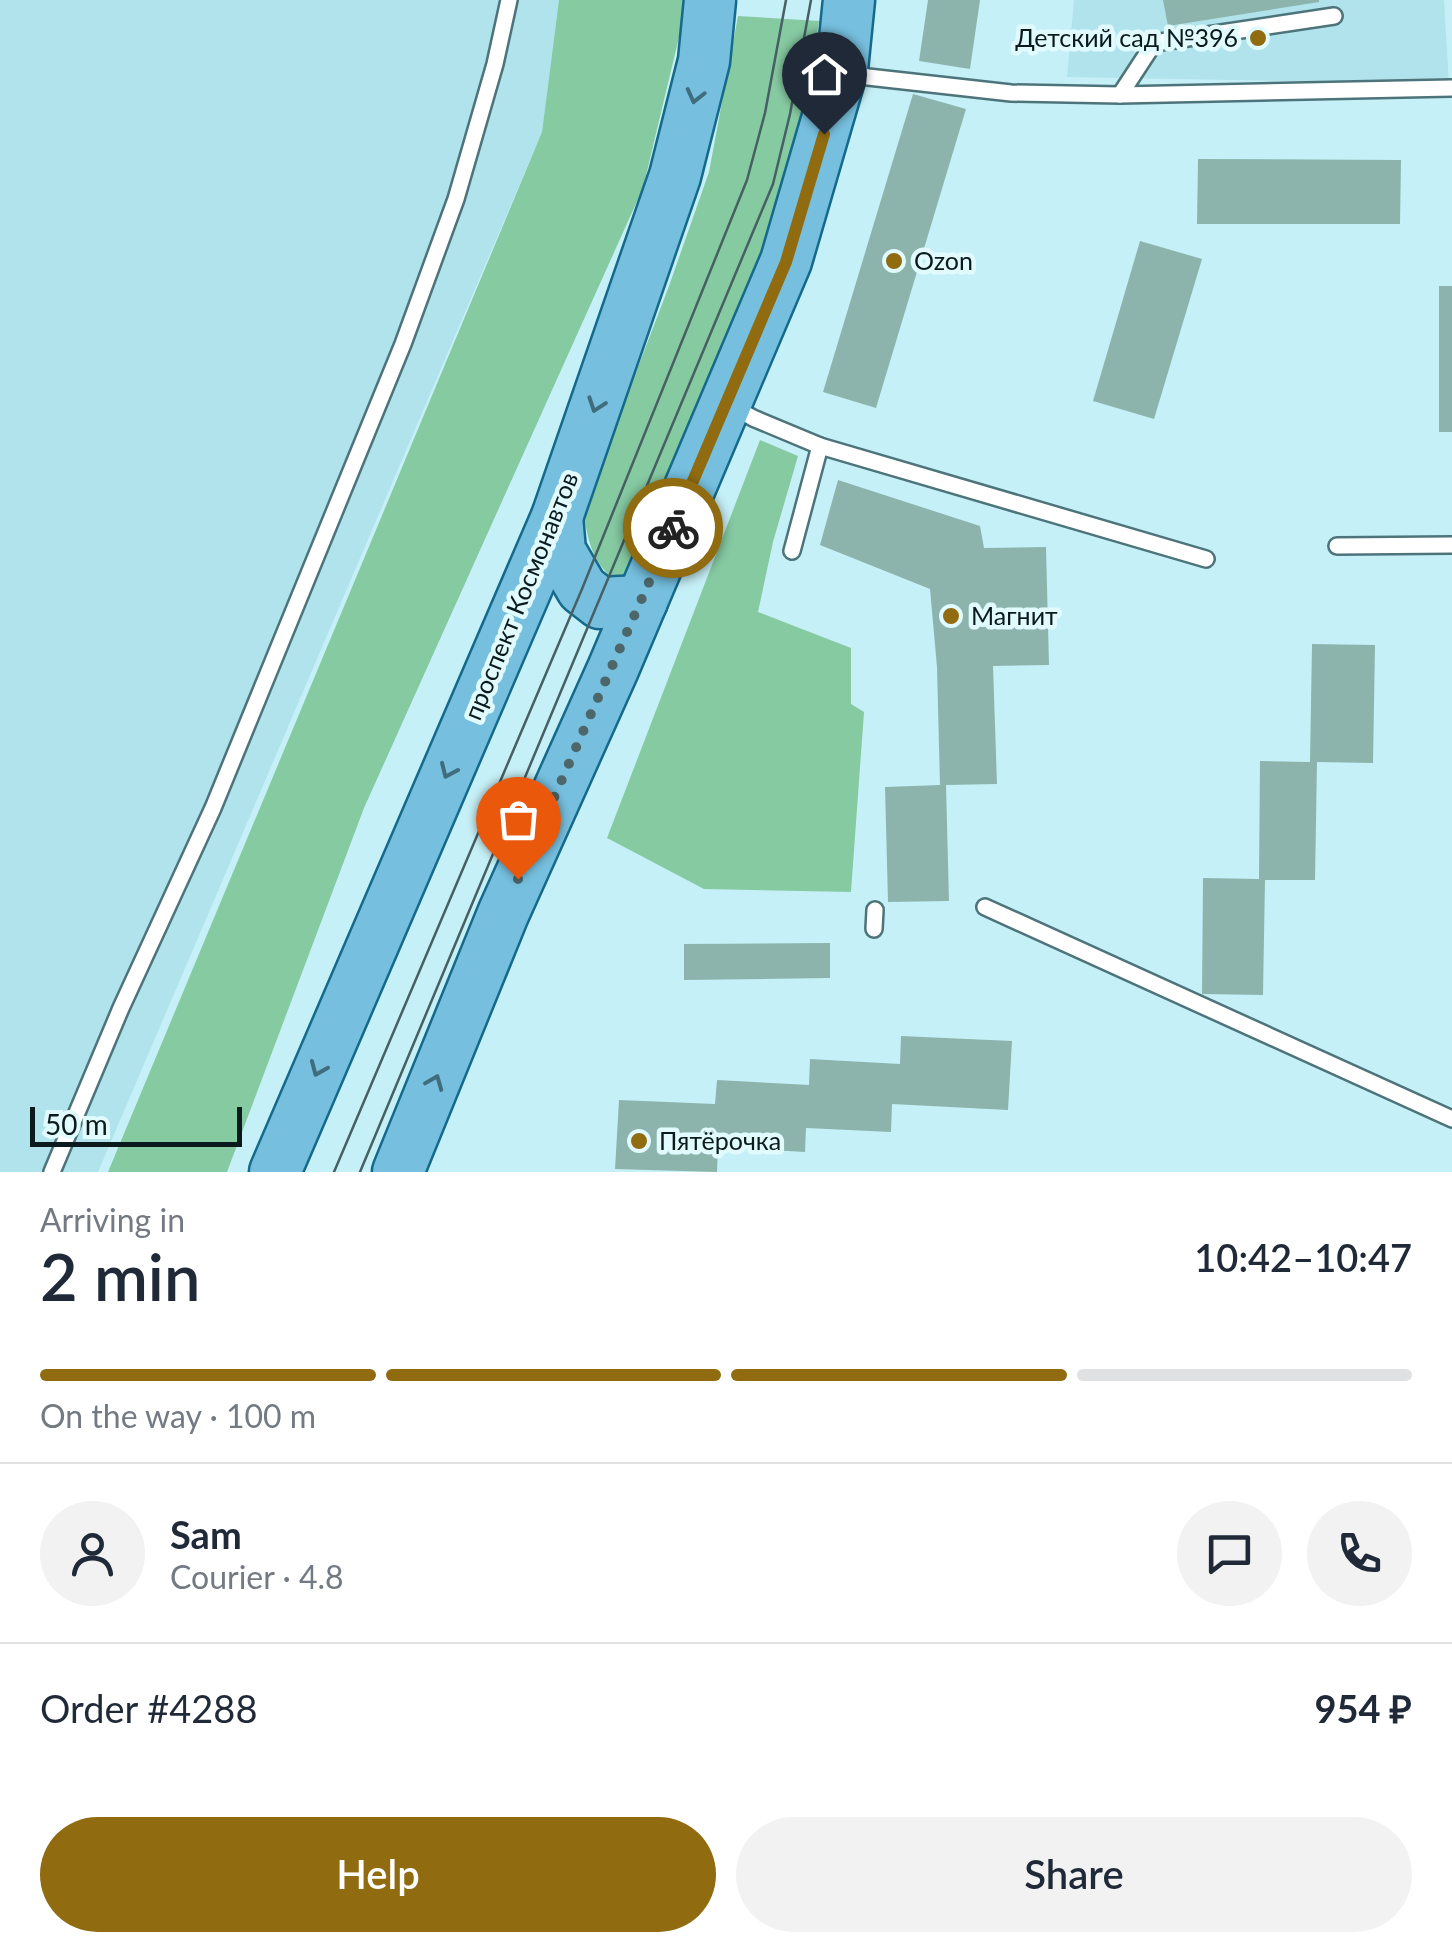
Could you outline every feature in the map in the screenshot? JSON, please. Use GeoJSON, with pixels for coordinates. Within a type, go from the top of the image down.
{"type":"FeatureCollection","features":[{"type":"Feature","properties":{"kind":"main road","name":"проспект Космонавтов"},"geometry":{"type":"LineString","coordinates":[[274,1172],[557,517],[675,176],[704,61],[710,0]]}},
{"type":"Feature","properties":{"kind":"main road"},"geometry":{"type":"LineString","coordinates":[[398,1172],[503,914],[786,262],[842,70],[849,0]]}},
{"type":"Feature","properties":{"kind":"main road"},"geometry":{"type":"LineString","coordinates":[[557,517],[560,551],[582,589],[600,603],[642,601]]}},
{"type":"Feature","properties":{"kind":"lane"},"geometry":{"type":"LineString","coordinates":[[52,1172],[212,808],[403,344],[456,199],[509,0]]}},
{"type":"Feature","properties":{"kind":"lane"},"geometry":{"type":"LineString","coordinates":[[1120,96],[1154,43],[1334,16]]}},
{"type":"Feature","properties":{"kind":"lane"},"geometry":{"type":"LineString","coordinates":[[842,70],[868,77],[1011,93],[1120,96],[1452,88]]}},
{"type":"Feature","properties":{"kind":"lane"},"geometry":{"type":"LineString","coordinates":[[727,403],[820,446],[1206,559]]}},
{"type":"Feature","properties":{"kind":"lane"},"geometry":{"type":"LineString","coordinates":[[792,551],[820,446]]}},
{"type":"Feature","properties":{"kind":"lane"},"geometry":{"type":"LineString","coordinates":[[1337,546],[1452,545]]}},
{"type":"Feature","properties":{"kind":"lane"},"geometry":{"type":"LineString","coordinates":[[985,908],[1452,1118]]}},
{"type":"Feature","properties":{"kind":"lane"},"geometry":{"type":"LineString","coordinates":[[874,929],[875,910]]}},
{"type":"Feature","properties":{"kind":"shaded area"},"geometry":{"type":"Polygon","coordinates":[[[0,0],[559,0],[542,132],[98,1172],[0,1172],[0,0]]]}},
{"type":"Feature","properties":{"kind":"shaded area","name":"Детский сад №396"},"geometry":{"type":"Polygon","coordinates":[[[1074,0],[1444,0],[1449,84],[1067,77],[1074,0]]]}},
{"type":"Feature","properties":{"kind":"green space"},"geometry":{"type":"Polygon","coordinates":[[[559,0],[686,0],[643,188],[364,808],[227,1172],[108,1172],[542,132],[559,0]]]}},
{"type":"Feature","properties":{"kind":"green space"},"geometry":{"type":"Polygon","coordinates":[[[738,16],[819,21],[803,120],[775,223],[622,587],[594,554],[583,511],[709,172],[738,16]]]}},
{"type":"Feature","properties":{"kind":"green space"},"geometry":{"type":"Polygon","coordinates":[[[760,440],[798,456],[758,612],[851,648],[851,704],[864,712],[851,892],[704,889],[607,838],[760,440]]]}},
{"type":"Feature","properties":{"kind":"building"},"geometry":{"type":"Polygon","coordinates":[[[928,0],[980,0],[970,69],[919,61],[928,0]]]}},
{"type":"Feature","properties":{"kind":"building"},"geometry":{"type":"Polygon","coordinates":[[[1163,0],[1319,0],[1319,2],[1168,26],[1163,0]]]}},
{"type":"Feature","properties":{"kind":"building"},"geometry":{"type":"Polygon","coordinates":[[[913,94],[966,109],[876,408],[823,392],[913,94]]]}},
{"type":"Feature","properties":{"kind":"building"},"geometry":{"type":"Polygon","coordinates":[[[1198,159],[1401,160],[1400,224],[1197,224],[1198,159]]]}},
{"type":"Feature","properties":{"kind":"building"},"geometry":{"type":"Polygon","coordinates":[[[1140,241],[1202,259],[1154,419],[1093,401],[1140,241]]]}},
{"type":"Feature","properties":{"kind":"building"},"geometry":{"type":"Polygon","coordinates":[[[1439,286],[1452,286],[1452,432],[1439,432],[1439,286]]]}},
{"type":"Feature","properties":{"kind":"building"},"geometry":{"type":"Polygon","coordinates":[[[838,480],[980,526],[984,548],[1046,547],[1049,665],[993,666],[997,784],[946,785],[949,901],[888,902],[885,787],[940,785],[937,667],[930,589],[820,545],[838,480]]]}},
{"type":"Feature","properties":{"kind":"building"},"geometry":{"type":"Polygon","coordinates":[[[1312,644],[1375,645],[1373,763],[1317,762],[1315,880],[1265,880],[1263,995],[1202,994],[1203,878],[1259,879],[1260,761],[1310,762],[1312,644]]]}},
{"type":"Feature","properties":{"kind":"building"},"geometry":{"type":"Polygon","coordinates":[[[830,943],[830,978],[684,980],[684,944],[830,943]]]}},
{"type":"Feature","properties":{"kind":"building"},"geometry":{"type":"Polygon","coordinates":[[[901,1036],[1012,1041],[1008,1110],[892,1104],[891,1132],[806,1128],[805,1152],[718,1147],[717,1172],[615,1169],[619,1100],[715,1104],[717,1080],[809,1085],[810,1059],[900,1064],[901,1036]]]}},
{"type":"Feature","properties":{"kind":"tram line"},"geometry":{"type":"LineString","coordinates":[[334,1172],[582,589],[747,180],[765,113],[786,0]]}},
{"type":"Feature","properties":{"kind":"tram line"},"geometry":{"type":"LineString","coordinates":[[360,1172],[773,184],[811,0]]}},
{"type":"Feature","properties":{"kind":"way so far"},"geometry":{"type":"LineString","coordinates":[[518,879],[673,528]]}},
{"type":"Feature","properties":{"kind":"place","name":"Детский сад №396"},"geometry":{"type":"Point","coordinates":[1258,38]}},
{"type":"Feature","properties":{"kind":"place","name":"Ozon"},"geometry":{"type":"Point","coordinates":[894,261]}},
{"type":"Feature","properties":{"kind":"place","name":"Магнит"},"geometry":{"type":"Point","coordinates":[951,616]}},
{"type":"Feature","properties":{"kind":"place","name":"Пятёрочка"},"geometry":{"type":"Point","coordinates":[639,1141]}},
{"type":"Feature","properties":{"kind":"route"},"geometry":{"type":"LineString","coordinates":[[673,528],[786,262],[824,134]]}}]}
